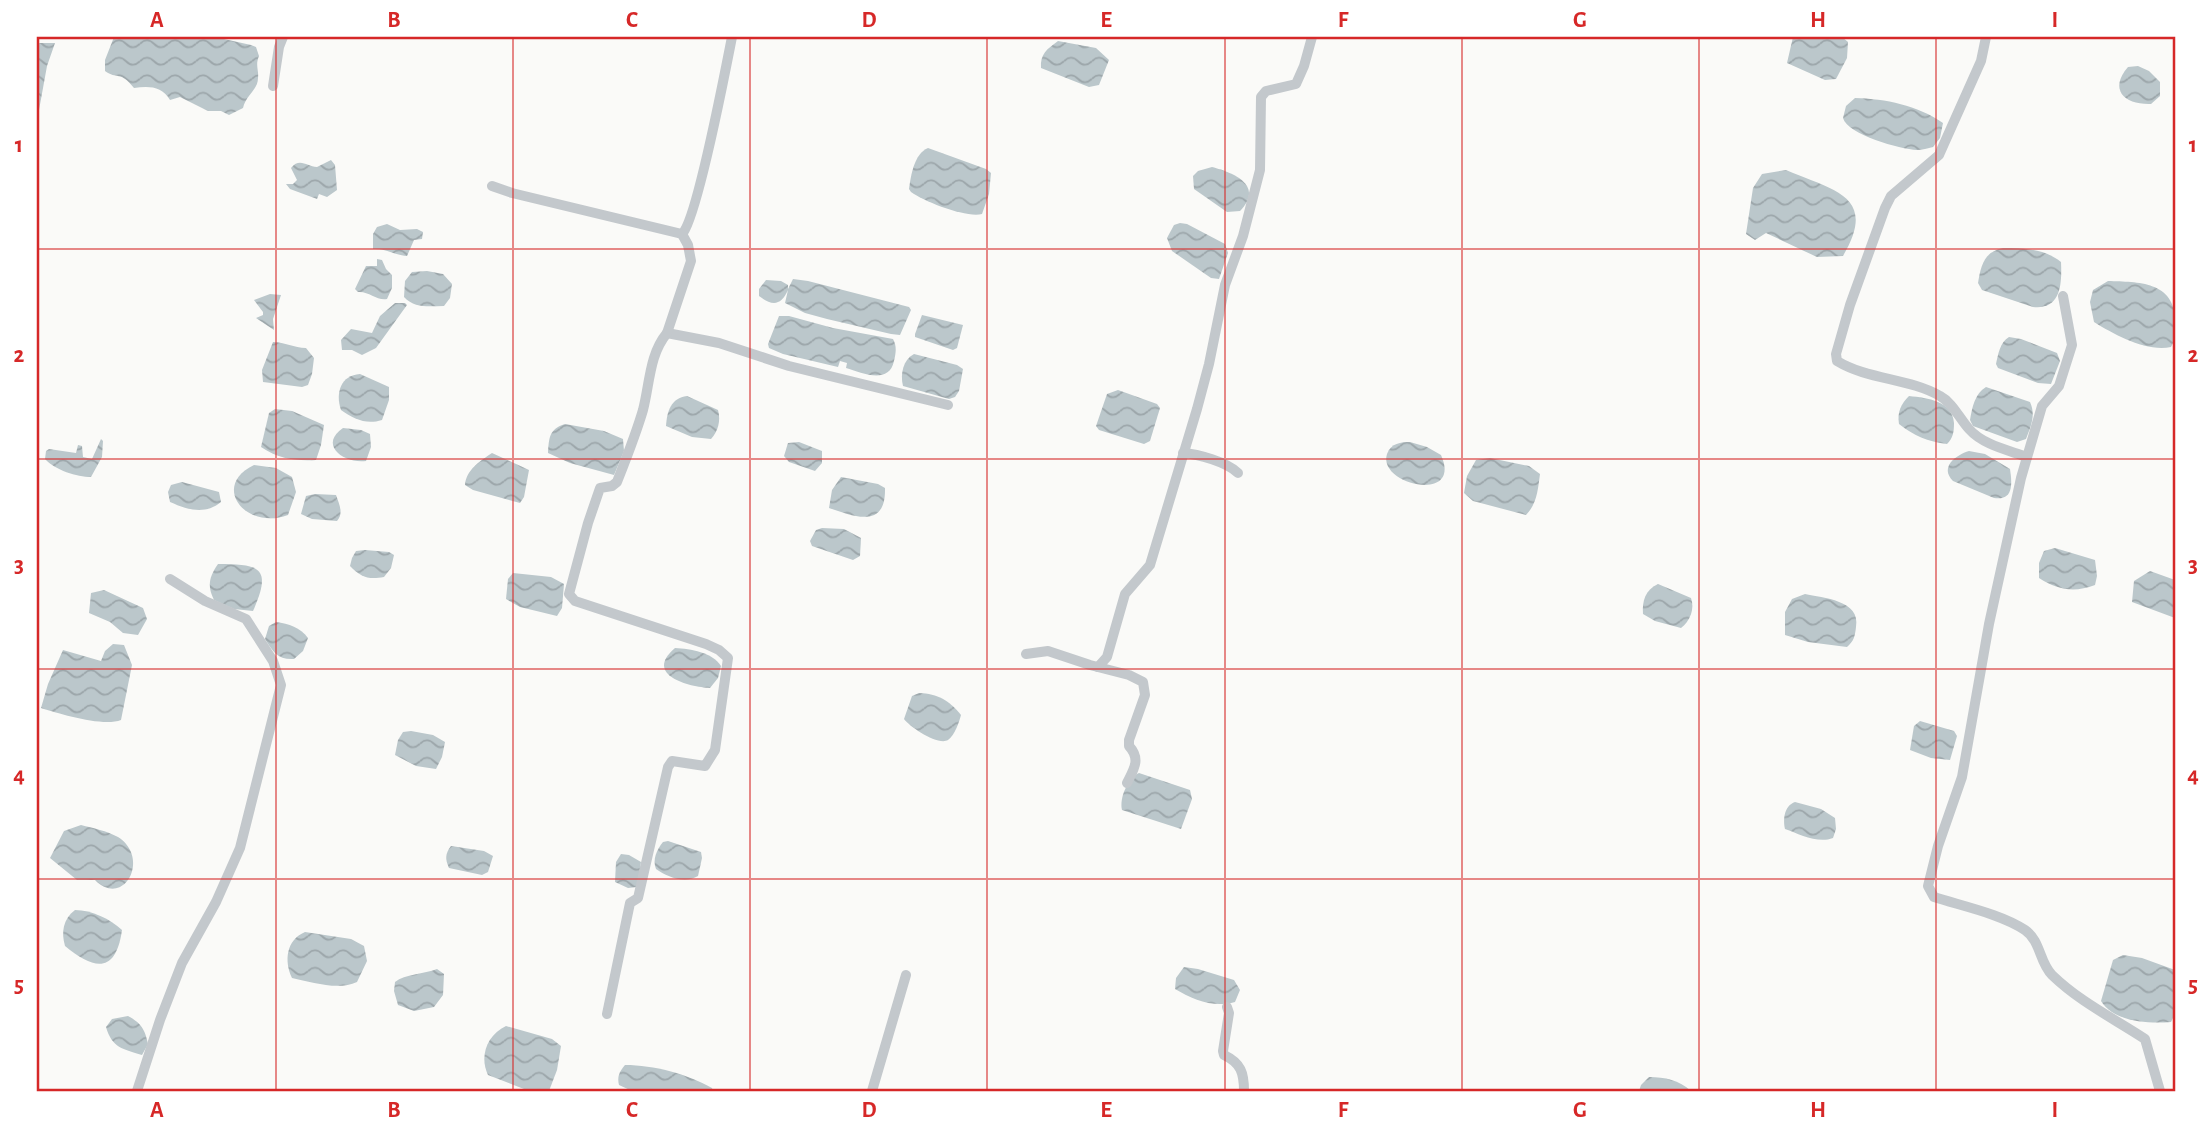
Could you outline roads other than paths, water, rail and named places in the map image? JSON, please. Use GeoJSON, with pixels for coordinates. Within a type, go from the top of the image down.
{"type":"FeatureCollection","features":[{"type":"Feature","properties":{"kind":"street"},"geometry":{"type":"LineString","coordinates":[[273,86],[283,37]]}},
{"type":"Feature","properties":{"kind":"street"},"geometry":{"type":"LineString","coordinates":[[682,233],[687,229],[696,198],[732,37]]}},
{"type":"Feature","properties":{"kind":"street"},"geometry":{"type":"LineString","coordinates":[[1098,667],[1107,657],[1125,594],[1150,565],[1209,364],[1225,285],[1243,236],[1260,170],[1261,97],[1266,91],[1296,85],[1312,37]]}},
{"type":"Feature","properties":{"kind":"street"},"geometry":{"type":"LineString","coordinates":[[1986,37],[1981,61],[1939,155],[1891,196],[1885,208],[1850,305],[1836,354],[1837,361],[1858,370],[1943,397],[1969,430],[1984,442],[2027,457]]}},
{"type":"Feature","properties":{"kind":"street"},"geometry":{"type":"LineString","coordinates":[[492,186],[682,233]]}},
{"type":"Feature","properties":{"kind":"street"},"geometry":{"type":"LineString","coordinates":[[607,1014],[622,932],[630,903],[638,898],[668,767],[672,761],[705,766],[712,756],[728,658],[706,644],[575,601],[569,594],[600,488],[612,486],[617,482],[642,411],[653,360],[660,341],[667,333],[691,261],[682,233]]}},
{"type":"Feature","properties":{"kind":"street"},"geometry":{"type":"LineString","coordinates":[[2063,296],[2072,345],[2059,386],[2042,405],[2027,457],[1989,624],[1962,777],[1938,846],[1928,886],[1934,897],[2008,922],[2026,931],[2038,946],[2043,965],[2051,974],[2102,1014],[2145,1039],[2160,1091]]}},
{"type":"Feature","properties":{"kind":"street"},"geometry":{"type":"LineString","coordinates":[[667,333],[719,343],[789,366],[948,405]]}},
{"type":"Feature","properties":{"kind":"street"},"geometry":{"type":"LineString","coordinates":[[1183,453],[1212,460],[1235,469],[1238,473]]}},
{"type":"Feature","properties":{"kind":"street"},"geometry":{"type":"LineString","coordinates":[[137,1091],[182,963],[216,902],[240,848],[281,685],[273,662],[246,619],[205,601],[170,579]]}},
{"type":"Feature","properties":{"kind":"street"},"geometry":{"type":"LineString","coordinates":[[1026,654],[1048,650],[1065,658],[1129,675],[1143,682],[1145,695],[1129,740],[1136,760],[1127,783]]}},
{"type":"Feature","properties":{"kind":"street"},"geometry":{"type":"LineString","coordinates":[[873,1091],[906,975]]}},
{"type":"Feature","properties":{"kind":"street"},"geometry":{"type":"LineString","coordinates":[[1227,1007],[1230,1013],[1223,1051],[1224,1055],[1238,1062],[1244,1075],[1244,1091]]}},
{"type":"Feature","properties":{"kind":"water"},"geometry":{"type":"Polygon","coordinates":[[[114,37],[215,37],[251,45],[256,47],[259,56],[257,82],[243,108],[229,115],[221,111],[208,111],[180,97],[170,100],[159,90],[150,87],[134,88],[122,77],[105,71],[105,60],[114,37]]]}},
{"type":"Feature","properties":{"kind":"water"},"geometry":{"type":"Polygon","coordinates":[[[1793,37],[1842,37],[1848,42],[1847,58],[1836,79],[1825,80],[1787,63],[1793,37]]]}},
{"type":"Feature","properties":{"kind":"water"},"geometry":{"type":"Polygon","coordinates":[[[1058,41],[1096,48],[1109,60],[1099,85],[1089,87],[1041,68],[1045,52],[1058,41]]]}},
{"type":"Feature","properties":{"kind":"water"},"geometry":{"type":"Polygon","coordinates":[[[37,43],[55,43],[47,66],[39,110],[37,110],[37,43]]]}},
{"type":"Feature","properties":{"kind":"water"},"geometry":{"type":"Polygon","coordinates":[[[2138,66],[2149,71],[2160,82],[2160,96],[2151,104],[2127,99],[2120,89],[2122,75],[2128,67],[2138,66]]]}},
{"type":"Feature","properties":{"kind":"water"},"geometry":{"type":"Polygon","coordinates":[[[1855,98],[1890,102],[1923,112],[1943,123],[1940,138],[1933,147],[1917,150],[1887,144],[1864,135],[1854,130],[1843,118],[1846,106],[1855,98]]]}},
{"type":"Feature","properties":{"kind":"water"},"geometry":{"type":"Polygon","coordinates":[[[928,148],[991,173],[989,194],[982,214],[966,214],[946,208],[911,192],[909,189],[914,166],[919,155],[928,148]]]}},
{"type":"Feature","properties":{"kind":"water"},"geometry":{"type":"Polygon","coordinates":[[[331,160],[335,165],[337,190],[327,197],[319,194],[317,199],[290,189],[286,184],[293,184],[297,180],[291,168],[297,163],[317,167],[331,160]]]}},
{"type":"Feature","properties":{"kind":"water"},"geometry":{"type":"Polygon","coordinates":[[[1212,167],[1237,177],[1248,188],[1247,202],[1240,211],[1227,212],[1194,189],[1193,176],[1198,171],[1212,167]]]}},
{"type":"Feature","properties":{"kind":"water"},"geometry":{"type":"Polygon","coordinates":[[[1786,170],[1834,190],[1853,207],[1856,220],[1853,236],[1843,256],[1817,257],[1766,233],[1755,240],[1746,234],[1753,188],[1762,174],[1786,170]]]}},
{"type":"Feature","properties":{"kind":"water"},"geometry":{"type":"Polygon","coordinates":[[[1180,223],[1225,244],[1228,253],[1219,279],[1211,278],[1172,251],[1167,238],[1174,225],[1180,223]]]}},
{"type":"Feature","properties":{"kind":"water"},"geometry":{"type":"Polygon","coordinates":[[[387,224],[400,230],[417,229],[423,232],[422,239],[414,240],[407,256],[373,249],[373,234],[377,227],[387,224]]]}},
{"type":"Feature","properties":{"kind":"water"},"geometry":{"type":"Polygon","coordinates":[[[2003,248],[2041,252],[2061,262],[2060,287],[2054,300],[2042,307],[2033,307],[1982,290],[1978,283],[1984,260],[2003,248]]]}},
{"type":"Feature","properties":{"kind":"water"},"geometry":{"type":"Polygon","coordinates":[[[377,259],[382,260],[392,275],[392,288],[387,299],[355,289],[366,266],[377,266],[377,259]]]}},
{"type":"Feature","properties":{"kind":"water"},"geometry":{"type":"Polygon","coordinates":[[[412,272],[443,274],[452,284],[450,298],[444,306],[418,305],[404,297],[405,281],[412,272]]]}},
{"type":"Feature","properties":{"kind":"water"},"geometry":{"type":"Polygon","coordinates":[[[793,279],[909,307],[911,310],[900,335],[805,313],[785,303],[788,290],[776,303],[768,302],[759,296],[759,289],[766,280],[781,281],[788,285],[788,289],[793,279]]]}},
{"type":"Feature","properties":{"kind":"water"},"geometry":{"type":"Polygon","coordinates":[[[2108,281],[2153,286],[2169,298],[2175,321],[2171,347],[2141,345],[2094,322],[2090,302],[2093,290],[2108,281]]]}},
{"type":"Feature","properties":{"kind":"water"},"geometry":{"type":"Polygon","coordinates":[[[270,294],[281,295],[273,319],[274,330],[256,318],[263,315],[263,312],[254,300],[270,294]]]}},
{"type":"Feature","properties":{"kind":"water"},"geometry":{"type":"Polygon","coordinates":[[[395,303],[407,305],[376,348],[362,355],[352,350],[342,350],[341,340],[351,329],[372,333],[380,316],[395,303]]]}},
{"type":"Feature","properties":{"kind":"water"},"geometry":{"type":"Polygon","coordinates":[[[922,315],[963,325],[957,348],[953,350],[915,337],[922,315]]]}},
{"type":"Feature","properties":{"kind":"water"},"geometry":{"type":"Polygon","coordinates":[[[779,316],[893,339],[896,352],[894,361],[887,373],[874,375],[846,368],[847,363],[840,361],[838,367],[783,354],[769,348],[768,344],[779,316]]]}},
{"type":"Feature","properties":{"kind":"water"},"geometry":{"type":"Polygon","coordinates":[[[2009,337],[2057,353],[2060,361],[2051,384],[2038,383],[1998,368],[1996,364],[2000,349],[2009,337]]]}},
{"type":"Feature","properties":{"kind":"water"},"geometry":{"type":"Polygon","coordinates":[[[273,342],[306,348],[314,358],[308,385],[302,387],[263,382],[262,370],[273,342]]]}},
{"type":"Feature","properties":{"kind":"water"},"geometry":{"type":"Polygon","coordinates":[[[914,354],[963,369],[959,391],[955,397],[949,399],[903,386],[903,368],[914,354]]]}},
{"type":"Feature","properties":{"kind":"water"},"geometry":{"type":"Polygon","coordinates":[[[360,374],[389,387],[389,400],[382,420],[360,420],[341,410],[341,386],[348,378],[360,374]]]}},
{"type":"Feature","properties":{"kind":"water"},"geometry":{"type":"Polygon","coordinates":[[[1986,387],[2030,402],[2033,416],[2026,439],[2017,442],[1973,426],[1970,420],[1973,406],[1979,393],[1986,387]]]}},
{"type":"Feature","properties":{"kind":"water"},"geometry":{"type":"Polygon","coordinates":[[[1118,390],[1157,404],[1160,408],[1150,441],[1144,444],[1099,430],[1096,426],[1107,394],[1118,390]]]}},
{"type":"Feature","properties":{"kind":"water"},"geometry":{"type":"Polygon","coordinates":[[[687,396],[718,410],[718,426],[711,439],[692,437],[666,426],[671,406],[677,399],[687,396]]]}},
{"type":"Feature","properties":{"kind":"water"},"geometry":{"type":"Polygon","coordinates":[[[1909,396],[1938,402],[1949,410],[1954,426],[1952,437],[1947,444],[1921,437],[1899,424],[1900,408],[1909,396]]]}},
{"type":"Feature","properties":{"kind":"water"},"geometry":{"type":"Polygon","coordinates":[[[275,409],[292,411],[324,425],[316,460],[287,458],[261,447],[269,413],[275,409]]]}},
{"type":"Feature","properties":{"kind":"water"},"geometry":{"type":"Polygon","coordinates":[[[565,424],[604,431],[623,439],[624,451],[614,475],[570,463],[548,453],[551,435],[565,424]]]}},
{"type":"Feature","properties":{"kind":"water"},"geometry":{"type":"Polygon","coordinates":[[[343,428],[370,434],[371,447],[366,461],[350,460],[333,447],[336,434],[343,428]]]}},
{"type":"Feature","properties":{"kind":"water"},"geometry":{"type":"Polygon","coordinates":[[[101,439],[102,457],[91,477],[66,472],[45,459],[49,449],[76,453],[78,445],[82,446],[83,457],[92,459],[101,439]]]}},
{"type":"Feature","properties":{"kind":"water"},"geometry":{"type":"Polygon","coordinates":[[[799,442],[822,451],[822,463],[815,471],[789,462],[784,456],[788,443],[799,442]]]}},
{"type":"Feature","properties":{"kind":"water"},"geometry":{"type":"Polygon","coordinates":[[[1410,442],[1441,455],[1445,470],[1440,480],[1418,485],[1394,474],[1387,465],[1389,450],[1397,444],[1410,442]]]}},
{"type":"Feature","properties":{"kind":"water"},"geometry":{"type":"Polygon","coordinates":[[[1969,451],[1985,454],[2010,469],[2011,485],[2005,497],[1994,498],[1953,481],[1949,476],[1948,466],[1951,462],[1969,451]]]}},
{"type":"Feature","properties":{"kind":"water"},"geometry":{"type":"Polygon","coordinates":[[[492,453],[529,470],[524,497],[520,503],[473,490],[465,485],[471,470],[492,453]]]}},
{"type":"Feature","properties":{"kind":"water"},"geometry":{"type":"Polygon","coordinates":[[[1490,458],[1529,466],[1540,474],[1535,501],[1526,515],[1473,501],[1464,493],[1467,476],[1476,460],[1490,458]]]}},
{"type":"Feature","properties":{"kind":"water"},"geometry":{"type":"Polygon","coordinates":[[[254,465],[276,468],[292,477],[296,492],[288,515],[259,517],[247,512],[239,504],[234,494],[235,484],[241,474],[254,465]]]}},
{"type":"Feature","properties":{"kind":"water"},"geometry":{"type":"Polygon","coordinates":[[[841,477],[878,484],[885,488],[880,510],[867,517],[829,508],[832,490],[841,477]]]}},
{"type":"Feature","properties":{"kind":"water"},"geometry":{"type":"Polygon","coordinates":[[[182,482],[219,492],[221,502],[209,509],[196,510],[170,502],[168,492],[171,485],[182,482]]]}},
{"type":"Feature","properties":{"kind":"water"},"geometry":{"type":"Polygon","coordinates":[[[336,495],[341,512],[337,521],[312,519],[301,514],[306,496],[336,495]]]}},
{"type":"Feature","properties":{"kind":"water"},"geometry":{"type":"Polygon","coordinates":[[[844,529],[861,538],[860,556],[853,560],[812,546],[810,541],[816,530],[844,529]]]}},
{"type":"Feature","properties":{"kind":"water"},"geometry":{"type":"Polygon","coordinates":[[[2055,548],[2095,560],[2095,585],[2066,589],[2039,578],[2039,563],[2044,551],[2055,548]]]}},
{"type":"Feature","properties":{"kind":"water"},"geometry":{"type":"Polygon","coordinates":[[[356,551],[389,552],[394,555],[391,568],[384,577],[365,577],[350,566],[356,551]]]}},
{"type":"Feature","properties":{"kind":"water"},"geometry":{"type":"Polygon","coordinates":[[[218,564],[244,565],[259,571],[262,586],[253,611],[234,609],[214,600],[210,582],[218,564]]]}},
{"type":"Feature","properties":{"kind":"water"},"geometry":{"type":"Polygon","coordinates":[[[2150,571],[2175,580],[2175,618],[2132,602],[2134,581],[2150,571]]]}},
{"type":"Feature","properties":{"kind":"water"},"geometry":{"type":"Polygon","coordinates":[[[513,573],[551,577],[564,584],[562,608],[557,616],[520,607],[506,599],[508,579],[513,573]]]}},
{"type":"Feature","properties":{"kind":"water"},"geometry":{"type":"Polygon","coordinates":[[[1658,584],[1691,598],[1691,614],[1681,628],[1655,621],[1643,614],[1645,596],[1658,584]]]}},
{"type":"Feature","properties":{"kind":"water"},"geometry":{"type":"Polygon","coordinates":[[[104,590],[143,608],[147,619],[138,635],[123,633],[110,622],[89,613],[91,593],[104,590]]]}},
{"type":"Feature","properties":{"kind":"water"},"geometry":{"type":"Polygon","coordinates":[[[1805,594],[1839,602],[1853,611],[1856,630],[1847,647],[1808,642],[1785,635],[1785,612],[1792,599],[1805,594]]]}},
{"type":"Feature","properties":{"kind":"water"},"geometry":{"type":"Polygon","coordinates":[[[276,622],[294,627],[308,638],[303,651],[294,659],[276,654],[265,639],[269,626],[276,622]]]}},
{"type":"Feature","properties":{"kind":"water"},"geometry":{"type":"Polygon","coordinates":[[[113,644],[124,645],[132,665],[121,720],[93,721],[41,708],[63,650],[101,661],[105,651],[113,644]]]}},
{"type":"Feature","properties":{"kind":"water"},"geometry":{"type":"Polygon","coordinates":[[[675,648],[701,652],[717,661],[721,666],[718,678],[710,688],[681,682],[666,672],[666,657],[675,648]]]}},
{"type":"Feature","properties":{"kind":"water"},"geometry":{"type":"Polygon","coordinates":[[[919,693],[943,699],[961,715],[955,732],[948,740],[931,738],[904,719],[912,696],[919,693]]]}},
{"type":"Feature","properties":{"kind":"water"},"geometry":{"type":"Polygon","coordinates":[[[1920,721],[1954,731],[1957,736],[1950,760],[1931,758],[1910,750],[1914,726],[1920,721]]]}},
{"type":"Feature","properties":{"kind":"water"},"geometry":{"type":"Polygon","coordinates":[[[403,732],[433,735],[445,742],[436,769],[416,766],[395,755],[403,732]]]}},
{"type":"Feature","properties":{"kind":"water"},"geometry":{"type":"Polygon","coordinates":[[[1139,773],[1190,790],[1192,799],[1181,829],[1122,810],[1125,789],[1139,773]]]}},
{"type":"Feature","properties":{"kind":"water"},"geometry":{"type":"Polygon","coordinates":[[[1795,802],[1821,809],[1835,818],[1833,838],[1815,839],[1785,829],[1785,813],[1795,802]]]}},
{"type":"Feature","properties":{"kind":"water"},"geometry":{"type":"Polygon","coordinates":[[[81,825],[114,835],[128,846],[133,867],[124,885],[115,888],[106,887],[95,880],[77,880],[50,858],[64,831],[81,825]]]}},
{"type":"Feature","properties":{"kind":"water"},"geometry":{"type":"Polygon","coordinates":[[[668,841],[701,852],[698,876],[676,878],[656,869],[657,851],[663,842],[668,841]]]}},
{"type":"Feature","properties":{"kind":"water"},"geometry":{"type":"Polygon","coordinates":[[[451,846],[484,851],[493,856],[488,872],[482,875],[449,868],[446,857],[451,846]]]}},
{"type":"Feature","properties":{"kind":"water"},"geometry":{"type":"Polygon","coordinates":[[[621,854],[641,862],[637,887],[628,888],[615,882],[616,862],[621,854]]]}},
{"type":"Feature","properties":{"kind":"water"},"geometry":{"type":"Polygon","coordinates":[[[75,910],[100,916],[122,930],[115,954],[109,961],[103,964],[86,960],[65,946],[64,926],[75,910]]]}},
{"type":"Feature","properties":{"kind":"water"},"geometry":{"type":"Polygon","coordinates":[[[305,932],[351,939],[364,946],[367,961],[357,982],[333,986],[292,978],[288,952],[294,940],[305,932]]]}},
{"type":"Feature","properties":{"kind":"water"},"geometry":{"type":"Polygon","coordinates":[[[2123,955],[2142,958],[2175,970],[2175,1014],[2171,1022],[2143,1022],[2123,1017],[2107,1008],[2101,1001],[2113,960],[2123,955]]]}},
{"type":"Feature","properties":{"kind":"water"},"geometry":{"type":"Polygon","coordinates":[[[1184,967],[1234,980],[1240,990],[1235,1002],[1204,1002],[1175,989],[1176,978],[1184,967]]]}},
{"type":"Feature","properties":{"kind":"water"},"geometry":{"type":"Polygon","coordinates":[[[437,969],[444,974],[443,995],[434,1007],[414,1011],[398,1005],[394,991],[395,982],[404,977],[437,969]]]}},
{"type":"Feature","properties":{"kind":"water"},"geometry":{"type":"Polygon","coordinates":[[[128,1016],[142,1027],[145,1034],[148,1044],[142,1055],[119,1047],[108,1034],[106,1027],[112,1019],[128,1016]]]}},
{"type":"Feature","properties":{"kind":"water"},"geometry":{"type":"Polygon","coordinates":[[[506,1026],[552,1039],[561,1046],[557,1070],[549,1091],[529,1091],[488,1075],[484,1061],[486,1047],[494,1035],[506,1026]]]}},
{"type":"Feature","properties":{"kind":"water"},"geometry":{"type":"Polygon","coordinates":[[[625,1065],[670,1071],[692,1078],[713,1091],[632,1091],[619,1085],[619,1075],[625,1065]]]}},
{"type":"Feature","properties":{"kind":"water"},"geometry":{"type":"Polygon","coordinates":[[[1649,1077],[1672,1080],[1691,1091],[1639,1091],[1649,1077]]]}}]}
